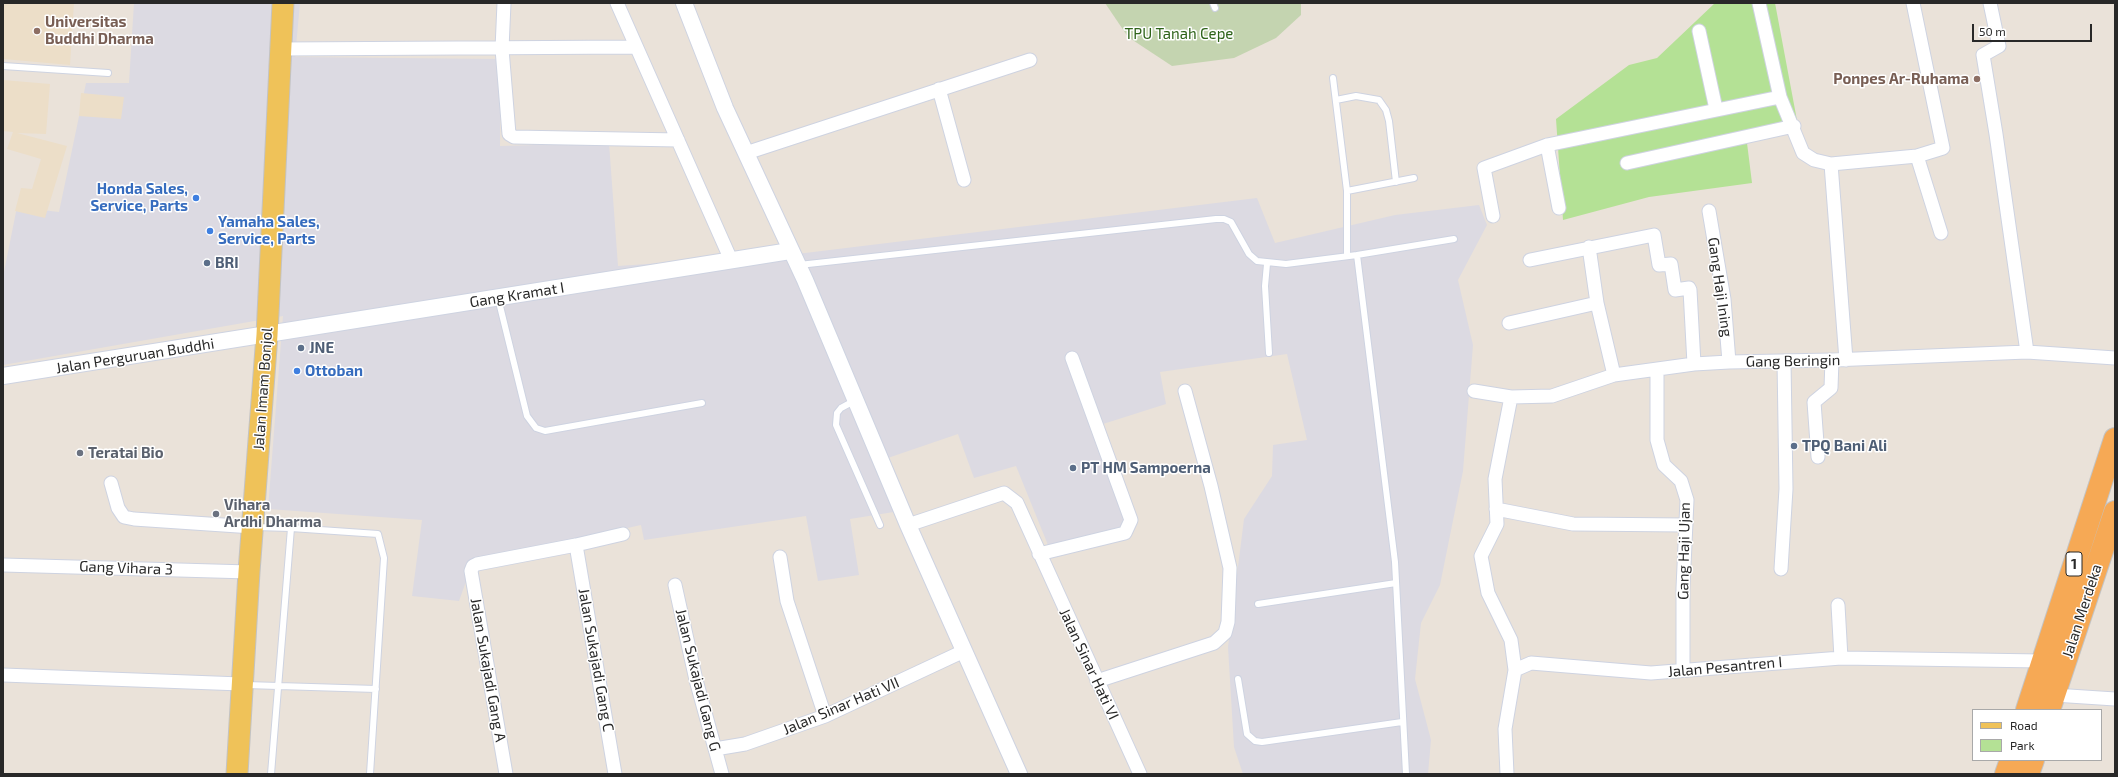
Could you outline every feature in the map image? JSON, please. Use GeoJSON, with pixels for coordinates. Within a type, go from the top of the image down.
{"type":"FeatureCollection","features":[{"type":"Feature","properties":{"kind":"highway","name":"1"},"geometry":{"type":"LineString","coordinates":[[2027,709],[2115,440]]}},
{"type":"Feature","properties":{"kind":"highway","name":"Jalan Merdeka"},"geometry":{"type":"LineString","coordinates":[[2052,702],[2115,512]]}},
{"type":"Feature","properties":{"kind":"highway"},"geometry":{"type":"LineString","coordinates":[[2006,774],[2011,761]]}},
{"type":"Feature","properties":{"kind":"highway"},"geometry":{"type":"LineString","coordinates":[[2028,774],[2033,761]]}},
{"type":"Feature","properties":{"kind":"main road","name":"Jalan Imam Bonjol"},"geometry":{"type":"LineString","coordinates":[[237,774],[241,684],[267,335],[283,3]]}},
{"type":"Feature","properties":{"kind":"street"},"geometry":{"type":"LineString","coordinates":[[504,3],[502,49],[507,128],[509,134],[514,137],[678,140]]}},
{"type":"Feature","properties":{"kind":"street"},"geometry":{"type":"LineString","coordinates":[[617,3],[731,260]]}},
{"type":"Feature","properties":{"kind":"street"},"geometry":{"type":"LineString","coordinates":[[684,3],[725,108],[790,251],[798,265],[908,525],[1019,774]]}},
{"type":"Feature","properties":{"kind":"street"},"geometry":{"type":"LineString","coordinates":[[1759,3],[1780,97],[1794,126],[1803,153],[1814,160],[1831,164],[1917,156],[1943,148],[1914,3]]}},
{"type":"Feature","properties":{"kind":"street"},"geometry":{"type":"LineString","coordinates":[[1990,3],[1999,46],[1983,55],[1996,134],[2027,352]]}},
{"type":"Feature","properties":{"kind":"street"},"geometry":{"type":"LineString","coordinates":[[1699,31],[1716,109]]}},
{"type":"Feature","properties":{"kind":"street"},"geometry":{"type":"LineString","coordinates":[[281,49],[502,49],[636,47]]}},
{"type":"Feature","properties":{"kind":"street"},"geometry":{"type":"LineString","coordinates":[[746,153],[1030,60]]}},
{"type":"Feature","properties":{"kind":"street"},"geometry":{"type":"LineString","coordinates":[[939,89],[964,180]]}},
{"type":"Feature","properties":{"kind":"street"},"geometry":{"type":"LineString","coordinates":[[1493,216],[1484,168],[1547,145],[1780,97]]}},
{"type":"Feature","properties":{"kind":"street"},"geometry":{"type":"LineString","coordinates":[[1627,163],[1794,126]]}},
{"type":"Feature","properties":{"kind":"street"},"geometry":{"type":"LineString","coordinates":[[1547,145],[1559,208]]}},
{"type":"Feature","properties":{"kind":"street"},"geometry":{"type":"LineString","coordinates":[[1917,156],[1941,233]]}},
{"type":"Feature","properties":{"kind":"street"},"geometry":{"type":"LineString","coordinates":[[1831,164],[1846,360]]}},
{"type":"Feature","properties":{"kind":"street","name":"Gang Haji Ining"},"geometry":{"type":"LineString","coordinates":[[1709,211],[1724,299],[1729,362]]}},
{"type":"Feature","properties":{"kind":"street"},"geometry":{"type":"LineString","coordinates":[[1530,260],[1589,247],[1654,236],[1659,266],[1671,264],[1675,290],[1689,288],[1690,290],[1694,364]]}},
{"type":"Feature","properties":{"kind":"street"},"geometry":{"type":"LineString","coordinates":[[1589,247],[1597,303],[1614,375]]}},
{"type":"Feature","properties":{"kind":"street","name":"Gang Kramat I"},"geometry":{"type":"LineString","coordinates":[[267,335],[790,251]]}},
{"type":"Feature","properties":{"kind":"street"},"geometry":{"type":"LineString","coordinates":[[1509,323],[1597,303]]}},
{"type":"Feature","properties":{"kind":"street","name":"Jalan Perguruan Buddhi"},"geometry":{"type":"LineString","coordinates":[[3,376],[267,335]]}},
{"type":"Feature","properties":{"kind":"street","name":"Gang Beringin"},"geometry":{"type":"LineString","coordinates":[[1474,391],[1511,397],[1552,396],[1614,375],[1694,364],[1729,362],[1846,360],[2027,352],[2115,358]]}},
{"type":"Feature","properties":{"kind":"street"},"geometry":{"type":"LineString","coordinates":[[1039,554],[1125,533],[1131,520],[1072,358]]}},
{"type":"Feature","properties":{"kind":"street"},"geometry":{"type":"LineString","coordinates":[[1818,458],[1814,402],[1831,388],[1832,360]]}},
{"type":"Feature","properties":{"kind":"street"},"geometry":{"type":"LineString","coordinates":[[1781,569],[1786,488],[1784,361]]}},
{"type":"Feature","properties":{"kind":"street","name":"Gang Haji Ujan"},"geometry":{"type":"LineString","coordinates":[[1657,369],[1657,440],[1664,465],[1681,481],[1686,500],[1683,588],[1683,669]]}},
{"type":"Feature","properties":{"kind":"street"},"geometry":{"type":"LineString","coordinates":[[1097,681],[1214,643],[1225,633],[1228,622],[1230,568],[1211,486],[1185,391]]}},
{"type":"Feature","properties":{"kind":"street"},"geometry":{"type":"LineString","coordinates":[[1508,774],[1505,729],[1515,670],[1511,640],[1488,593],[1481,556],[1497,524],[1495,479],[1511,397]]}},
{"type":"Feature","properties":{"kind":"street"},"geometry":{"type":"LineString","coordinates":[[111,483],[118,508],[124,517],[134,519],[253,527]]}},
{"type":"Feature","properties":{"kind":"street","name":"Jalan Sinar Hati VI"},"geometry":{"type":"LineString","coordinates":[[908,525],[1004,494],[1017,503],[1140,774]]}},
{"type":"Feature","properties":{"kind":"street"},"geometry":{"type":"LineString","coordinates":[[1496,509],[1573,524],[1686,525]]}},
{"type":"Feature","properties":{"kind":"street"},"geometry":{"type":"LineString","coordinates":[[576,545],[623,534]]}},
{"type":"Feature","properties":{"kind":"street","name":"Jalan Sukajadi Gang A"},"geometry":{"type":"LineString","coordinates":[[506,774],[471,571],[472,566],[576,545]]}},
{"type":"Feature","properties":{"kind":"street","name":"Jalan Sukajadi Gang C"},"geometry":{"type":"LineString","coordinates":[[576,545],[615,774]]}},
{"type":"Feature","properties":{"kind":"street"},"geometry":{"type":"LineString","coordinates":[[780,557],[787,601],[825,716]]}},
{"type":"Feature","properties":{"kind":"street","name":"Gang Vihara 3"},"geometry":{"type":"LineString","coordinates":[[3,565],[249,572]]}},
{"type":"Feature","properties":{"kind":"street","name":"Jalan Sukajadi Gang G"},"geometry":{"type":"LineString","coordinates":[[675,585],[696,680],[722,774]]}},
{"type":"Feature","properties":{"kind":"street"},"geometry":{"type":"LineString","coordinates":[[1838,605],[1841,658]]}},
{"type":"Feature","properties":{"kind":"street","name":"Jalan Sinar Hati VII"},"geometry":{"type":"LineString","coordinates":[[715,749],[745,744],[825,716],[964,651]]}},
{"type":"Feature","properties":{"kind":"street","name":"Jalan Pesantren I"},"geometry":{"type":"LineString","coordinates":[[1515,670],[1531,664],[1651,673],[1683,669],[1841,658],[2042,661]]}},
{"type":"Feature","properties":{"kind":"street"},"geometry":{"type":"LineString","coordinates":[[3,675],[241,684]]}},
{"type":"Feature","properties":{"kind":"street"},"geometry":{"type":"LineString","coordinates":[[2052,702],[2115,699]]}},
{"type":"Feature","properties":{"kind":"lane"},"geometry":{"type":"LineString","coordinates":[[3,66],[108,73]]}},
{"type":"Feature","properties":{"kind":"lane"},"geometry":{"type":"LineString","coordinates":[[1333,78],[1347,191],[1347,255]]}},
{"type":"Feature","properties":{"kind":"lane"},"geometry":{"type":"LineString","coordinates":[[1336,100],[1356,96],[1380,100],[1386,110],[1389,121],[1396,182]]}},
{"type":"Feature","properties":{"kind":"lane"},"geometry":{"type":"LineString","coordinates":[[1347,191],[1414,178]]}},
{"type":"Feature","properties":{"kind":"lane"},"geometry":{"type":"LineString","coordinates":[[798,265],[1216,219],[1224,219],[1231,222],[1249,254],[1257,261],[1267,264],[1286,264],[1347,255],[1357,255],[1454,238]]}},
{"type":"Feature","properties":{"kind":"lane"},"geometry":{"type":"LineString","coordinates":[[1357,255],[1360,263],[1396,583],[1402,722],[1406,774]]}},
{"type":"Feature","properties":{"kind":"lane"},"geometry":{"type":"LineString","coordinates":[[1267,264],[1265,286],[1269,353]]}},
{"type":"Feature","properties":{"kind":"lane"},"geometry":{"type":"LineString","coordinates":[[498,298],[527,416],[536,428],[546,431],[702,403]]}},
{"type":"Feature","properties":{"kind":"lane"},"geometry":{"type":"LineString","coordinates":[[855,401],[841,408],[837,413],[836,425],[880,525]]}},
{"type":"Feature","properties":{"kind":"lane"},"geometry":{"type":"LineString","coordinates":[[253,527],[378,534],[384,558],[370,774]]}},
{"type":"Feature","properties":{"kind":"lane"},"geometry":{"type":"LineString","coordinates":[[271,774],[292,528]]}},
{"type":"Feature","properties":{"kind":"lane"},"geometry":{"type":"LineString","coordinates":[[1258,604],[1396,583]]}},
{"type":"Feature","properties":{"kind":"lane"},"geometry":{"type":"LineString","coordinates":[[1238,679],[1247,734],[1254,741],[1262,742],[1402,722]]}},
{"type":"Feature","properties":{"kind":"lane"},"geometry":{"type":"LineString","coordinates":[[241,684],[376,689]]}},
{"type":"Feature","properties":{"kind":"shaded area","name":"Universitas Buddhi Dharma"},"geometry":{"type":"Polygon","coordinates":[[[3,3],[74,3],[70,65],[3,59],[3,3]]]}},
{"type":"Feature","properties":{"kind":"shaded area"},"geometry":{"type":"Polygon","coordinates":[[[134,3],[300,3],[295,57],[501,59],[500,146],[609,143],[618,266],[805,253],[1257,198],[1275,243],[1395,215],[1479,205],[1487,225],[1458,280],[1473,345],[1463,471],[1440,585],[1421,623],[1415,679],[1431,740],[1428,774],[1243,774],[1234,747],[1228,647],[1244,519],[1272,476],[1273,445],[1307,440],[1287,354],[1160,372],[1166,404],[1103,424],[1134,523],[1050,550],[1016,466],[974,478],[958,434],[879,461],[900,511],[850,519],[859,575],[818,581],[806,516],[644,540],[641,525],[473,562],[459,601],[412,596],[422,520],[268,509],[283,316],[3,365],[3,277],[17,207],[59,212],[86,83],[129,83],[134,3]]]}},
{"type":"Feature","properties":{"kind":"shaded area"},"geometry":{"type":"Polygon","coordinates":[[[3,80],[50,84],[46,134],[17,133],[67,146],[45,218],[15,211],[21,188],[32,189],[41,159],[7,149],[13,132],[3,131],[3,80]]]}},
{"type":"Feature","properties":{"kind":"shaded area"},"geometry":{"type":"Polygon","coordinates":[[[81,93],[124,97],[121,119],[79,116],[81,93]]]}},
{"type":"Feature","properties":{"kind":"green space","name":"TPU Tanah Cepe"},"geometry":{"type":"Polygon","coordinates":[[[1105,3],[1301,3],[1301,15],[1276,38],[1234,58],[1172,66],[1128,37],[1105,3]]]}},
{"type":"Feature","properties":{"kind":"green space"},"geometry":{"type":"Polygon","coordinates":[[[1715,3],[1775,3],[1799,131],[1747,143],[1752,183],[1649,197],[1563,220],[1556,119],[1629,65],[1657,58],[1715,3]]]}},
{"type":"Feature","properties":{"kind":"place","name":"Universitas Buddhi Dharma"},"geometry":{"type":"Point","coordinates":[37,31]}},
{"type":"Feature","properties":{"kind":"place","name":"Ponpes Ar-Ruhama"},"geometry":{"type":"Point","coordinates":[1977,79]}},
{"type":"Feature","properties":{"kind":"place","name":"Honda Sales, Service, Parts"},"geometry":{"type":"Point","coordinates":[196,198]}},
{"type":"Feature","properties":{"kind":"place","name":"Yamaha Sales, Service, Parts"},"geometry":{"type":"Point","coordinates":[210,231]}},
{"type":"Feature","properties":{"kind":"place","name":"BRI"},"geometry":{"type":"Point","coordinates":[207,263]}},
{"type":"Feature","properties":{"kind":"place","name":"JNE"},"geometry":{"type":"Point","coordinates":[301,348]}},
{"type":"Feature","properties":{"kind":"place","name":"Ottoban"},"geometry":{"type":"Point","coordinates":[297,371]}},
{"type":"Feature","properties":{"kind":"place","name":"TPQ Bani Ali"},"geometry":{"type":"Point","coordinates":[1794,446]}},
{"type":"Feature","properties":{"kind":"place","name":"Teratai Bio"},"geometry":{"type":"Point","coordinates":[80,453]}},
{"type":"Feature","properties":{"kind":"place","name":"PT HM Sampoerna"},"geometry":{"type":"Point","coordinates":[1073,468]}},
{"type":"Feature","properties":{"kind":"place","name":"Vihara Ardhi Dharma"},"geometry":{"type":"Point","coordinates":[216,514]}}]}
